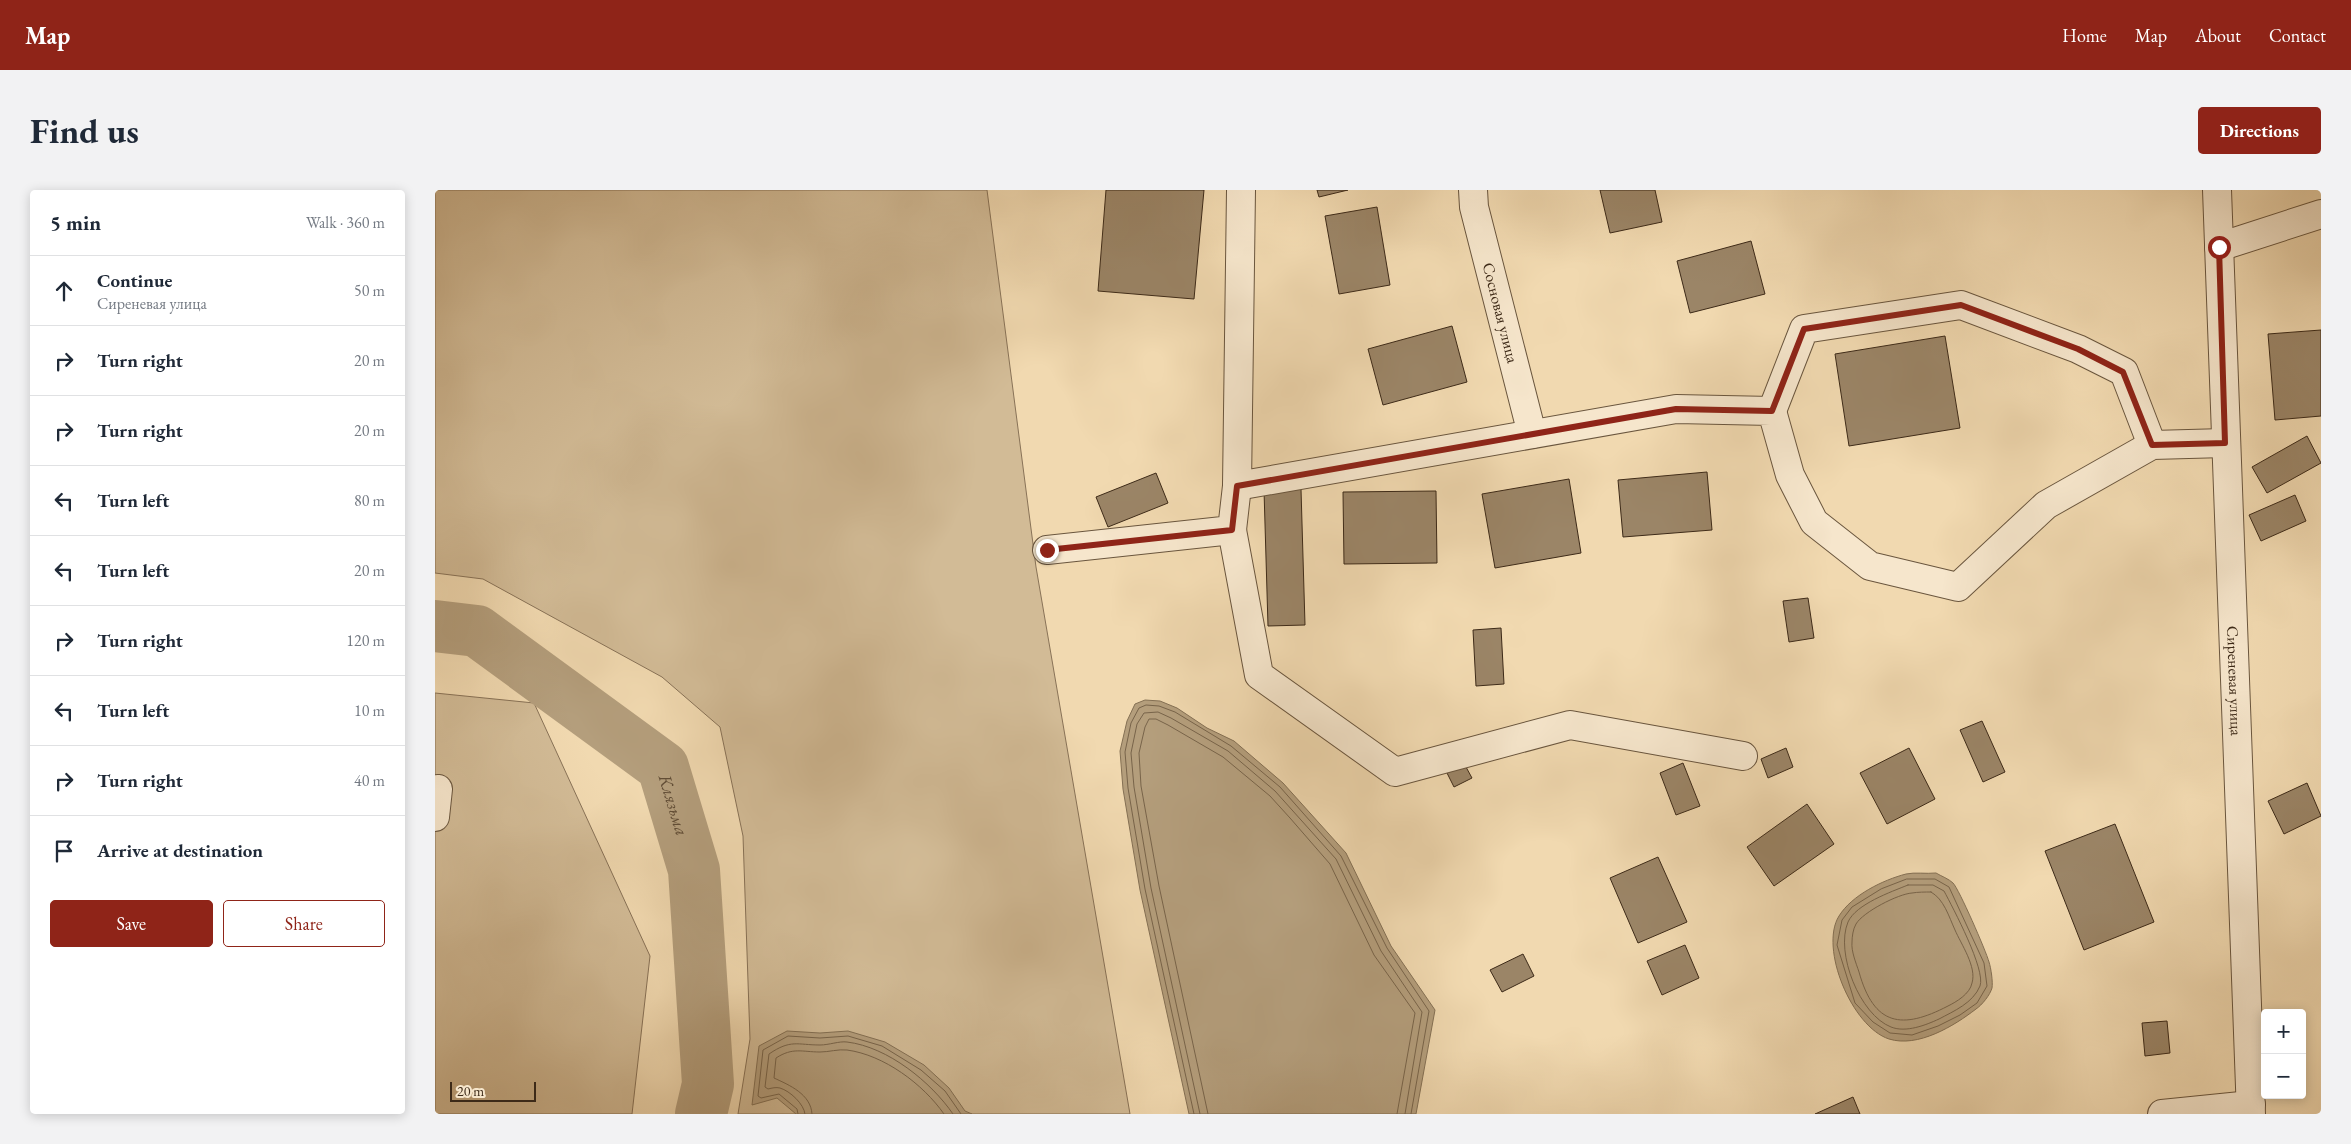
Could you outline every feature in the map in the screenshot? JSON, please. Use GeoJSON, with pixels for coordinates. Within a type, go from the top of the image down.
{"type":"FeatureCollection","features":[{"type":"Feature","properties":{"kind":"street"},"geometry":{"type":"LineString","coordinates":[[1241,190],[1237,486],[1232,530],[1259,676],[1395,772],[1570,725],[1743,756]]}},
{"type":"Feature","properties":{"kind":"street","name":"Сосновая улица"},"geometry":{"type":"LineString","coordinates":[[1473,190],[1474,207],[1531,434]]}},
{"type":"Feature","properties":{"kind":"street","name":"Сиреневая улица"},"geometry":{"type":"LineString","coordinates":[[2217,190],[2251,1110]]}},
{"type":"Feature","properties":{"kind":"street"},"geometry":{"type":"LineString","coordinates":[[2219,247],[2321,214]]}},
{"type":"Feature","properties":{"kind":"street"},"geometry":{"type":"LineString","coordinates":[[2152,445],[2123,372],[2078,349],[1961,305],[1804,329],[1772,411],[1790,475],[1814,522],[1870,566],[1958,587],[2046,505],[2152,445],[2225,443]]}},
{"type":"Feature","properties":{"kind":"street"},"geometry":{"type":"LineString","coordinates":[[1237,486],[1676,409],[1772,411]]}},
{"type":"Feature","properties":{"kind":"street"},"geometry":{"type":"LineString","coordinates":[[1047,550],[1232,530]]}},
{"type":"Feature","properties":{"kind":"street"},"geometry":{"type":"LineString","coordinates":[[435,817],[438,788]]}},
{"type":"Feature","properties":{"kind":"street"},"geometry":{"type":"LineString","coordinates":[[2162,1114],[2251,1110]]}},
{"type":"Feature","properties":{"kind":"shaded area"},"geometry":{"type":"Polygon","coordinates":[[[435,190],[987,190],[1036,567],[1130,1114],[738,1114],[750,1039],[743,836],[720,727],[662,677],[483,579],[435,573],[435,190]]]}},
{"type":"Feature","properties":{"kind":"shaded area"},"geometry":{"type":"Polygon","coordinates":[[[435,693],[534,703],[650,956],[632,1114],[435,1114],[435,693]]]}},
{"type":"Feature","properties":{"kind":"water"},"geometry":{"type":"Polygon","coordinates":[[[1145,700],[1160,701],[1177,708],[1207,728],[1234,741],[1283,783],[1346,853],[1391,946],[1435,1010],[1416,1114],[1189,1114],[1140,890],[1123,789],[1120,751],[1127,721],[1135,704],[1145,700]]]}},
{"type":"Feature","properties":{"kind":"water"},"geometry":{"type":"Polygon","coordinates":[[[1936,873],[1953,883],[1961,896],[1989,962],[1992,988],[1988,997],[1978,1007],[1957,1022],[1935,1034],[1912,1040],[1900,1041],[1889,1039],[1875,1032],[1852,1003],[1836,966],[1833,947],[1834,930],[1839,916],[1845,908],[1869,889],[1906,874],[1936,873]]]}},
{"type":"Feature","properties":{"kind":"water"},"geometry":{"type":"Polygon","coordinates":[[[787,1031],[820,1033],[848,1031],[885,1042],[924,1065],[949,1088],[965,1111],[972,1114],[796,1114],[777,1098],[752,1105],[759,1046],[787,1031]]]}},
{"type":"Feature","properties":{"kind":"building"},"geometry":{"type":"Polygon","coordinates":[[[1106,190],[1204,190],[1194,299],[1098,291],[1106,190]]]}},
{"type":"Feature","properties":{"kind":"building"},"geometry":{"type":"Polygon","coordinates":[[[1317,190],[1348,190],[1319,197],[1317,190]]]}},
{"type":"Feature","properties":{"kind":"building"},"geometry":{"type":"Polygon","coordinates":[[[1600,190],[1655,190],[1662,222],[1610,233],[1600,190]]]}},
{"type":"Feature","properties":{"kind":"building"},"geometry":{"type":"Polygon","coordinates":[[[1377,207],[1390,285],[1339,294],[1325,216],[1377,207]]]}},
{"type":"Feature","properties":{"kind":"building"},"geometry":{"type":"Polygon","coordinates":[[[1751,241],[1765,294],[1690,313],[1677,261],[1751,241]]]}},
{"type":"Feature","properties":{"kind":"building"},"geometry":{"type":"Polygon","coordinates":[[[1452,326],[1467,382],[1383,405],[1368,349],[1452,326]]]}},
{"type":"Feature","properties":{"kind":"building"},"geometry":{"type":"Polygon","coordinates":[[[2321,330],[2321,416],[2275,420],[2268,334],[2321,330]]]}},
{"type":"Feature","properties":{"kind":"building"},"geometry":{"type":"Polygon","coordinates":[[[1945,336],[1960,428],[1849,446],[1835,354],[1945,336]]]}},
{"type":"Feature","properties":{"kind":"building"},"geometry":{"type":"Polygon","coordinates":[[[2307,436],[2321,463],[2267,493],[2252,467],[2307,436]]]}},
{"type":"Feature","properties":{"kind":"building"},"geometry":{"type":"Polygon","coordinates":[[[1707,472],[1712,530],[1623,537],[1618,480],[1707,472]]]}},
{"type":"Feature","properties":{"kind":"building"},"geometry":{"type":"Polygon","coordinates":[[[1156,473],[1168,503],[1108,527],[1096,497],[1156,473]]]}},
{"type":"Feature","properties":{"kind":"building"},"geometry":{"type":"Polygon","coordinates":[[[1569,479],[1581,553],[1495,568],[1482,494],[1569,479]]]}},
{"type":"Feature","properties":{"kind":"building"},"geometry":{"type":"Polygon","coordinates":[[[1301,489],[1305,625],[1268,626],[1264,490],[1301,489]]]}},
{"type":"Feature","properties":{"kind":"building"},"geometry":{"type":"Polygon","coordinates":[[[1436,491],[1437,563],[1344,564],[1343,492],[1436,491]]]}},
{"type":"Feature","properties":{"kind":"building"},"geometry":{"type":"Polygon","coordinates":[[[2295,495],[2306,521],[2261,541],[2249,515],[2295,495]]]}},
{"type":"Feature","properties":{"kind":"building"},"geometry":{"type":"Polygon","coordinates":[[[1808,598],[1814,638],[1789,642],[1783,601],[1808,598]]]}},
{"type":"Feature","properties":{"kind":"building"},"geometry":{"type":"Polygon","coordinates":[[[1501,628],[1504,684],[1476,686],[1473,630],[1501,628]]]}},
{"type":"Feature","properties":{"kind":"building"},"geometry":{"type":"Polygon","coordinates":[[[1982,721],[2005,772],[1983,782],[1960,730],[1982,721]]]}},
{"type":"Feature","properties":{"kind":"building"},"geometry":{"type":"Polygon","coordinates":[[[1786,748],[1793,767],[1768,778],[1761,759],[1786,748]]]}},
{"type":"Feature","properties":{"kind":"building"},"geometry":{"type":"Polygon","coordinates":[[[1909,748],[1935,799],[1887,824],[1860,773],[1909,748]]]}},
{"type":"Feature","properties":{"kind":"building"},"geometry":{"type":"Polygon","coordinates":[[[1460,756],[1472,778],[1454,787],[1443,765],[1460,756]]]}},
{"type":"Feature","properties":{"kind":"building"},"geometry":{"type":"Polygon","coordinates":[[[1683,763],[1700,806],[1676,815],[1660,773],[1683,763]]]}},
{"type":"Feature","properties":{"kind":"building"},"geometry":{"type":"Polygon","coordinates":[[[2307,783],[2321,816],[2284,834],[2268,801],[2307,783]]]}},
{"type":"Feature","properties":{"kind":"building"},"geometry":{"type":"Polygon","coordinates":[[[1807,804],[1834,844],[1774,886],[1747,847],[1807,804]]]}},
{"type":"Feature","properties":{"kind":"building"},"geometry":{"type":"Polygon","coordinates":[[[2115,824],[2154,922],[2084,950],[2045,851],[2115,824]]]}},
{"type":"Feature","properties":{"kind":"building"},"geometry":{"type":"Polygon","coordinates":[[[1658,857],[1687,922],[1638,943],[1610,878],[1658,857]]]}},
{"type":"Feature","properties":{"kind":"building"},"geometry":{"type":"Polygon","coordinates":[[[1685,945],[1699,978],[1662,995],[1647,961],[1685,945]]]}},
{"type":"Feature","properties":{"kind":"building"},"geometry":{"type":"Polygon","coordinates":[[[1523,954],[1534,976],[1502,992],[1490,970],[1523,954]]]}},
{"type":"Feature","properties":{"kind":"building"},"geometry":{"type":"Polygon","coordinates":[[[2167,1021],[2170,1053],[2145,1056],[2142,1023],[2167,1021]]]}},
{"type":"Feature","properties":{"kind":"building"},"geometry":{"type":"Polygon","coordinates":[[[1853,1097],[1860,1114],[1815,1114],[1853,1097]]]}},
{"type":"Feature","properties":{"kind":"waterway","name":"Клязьма"},"geometry":{"type":"LineString","coordinates":[[435,626],[477,631],[663,767],[694,870],[708,1084],[701,1114]]}},
{"type":"Feature","properties":{"kind":"route"},"geometry":{"type":"LineString","coordinates":[[1047,550],[1232,530],[1237,486],[1676,409],[1772,411],[1804,329],[1961,305],[2078,349],[2123,372],[2152,445],[2225,443],[2219,247]]}}]}
